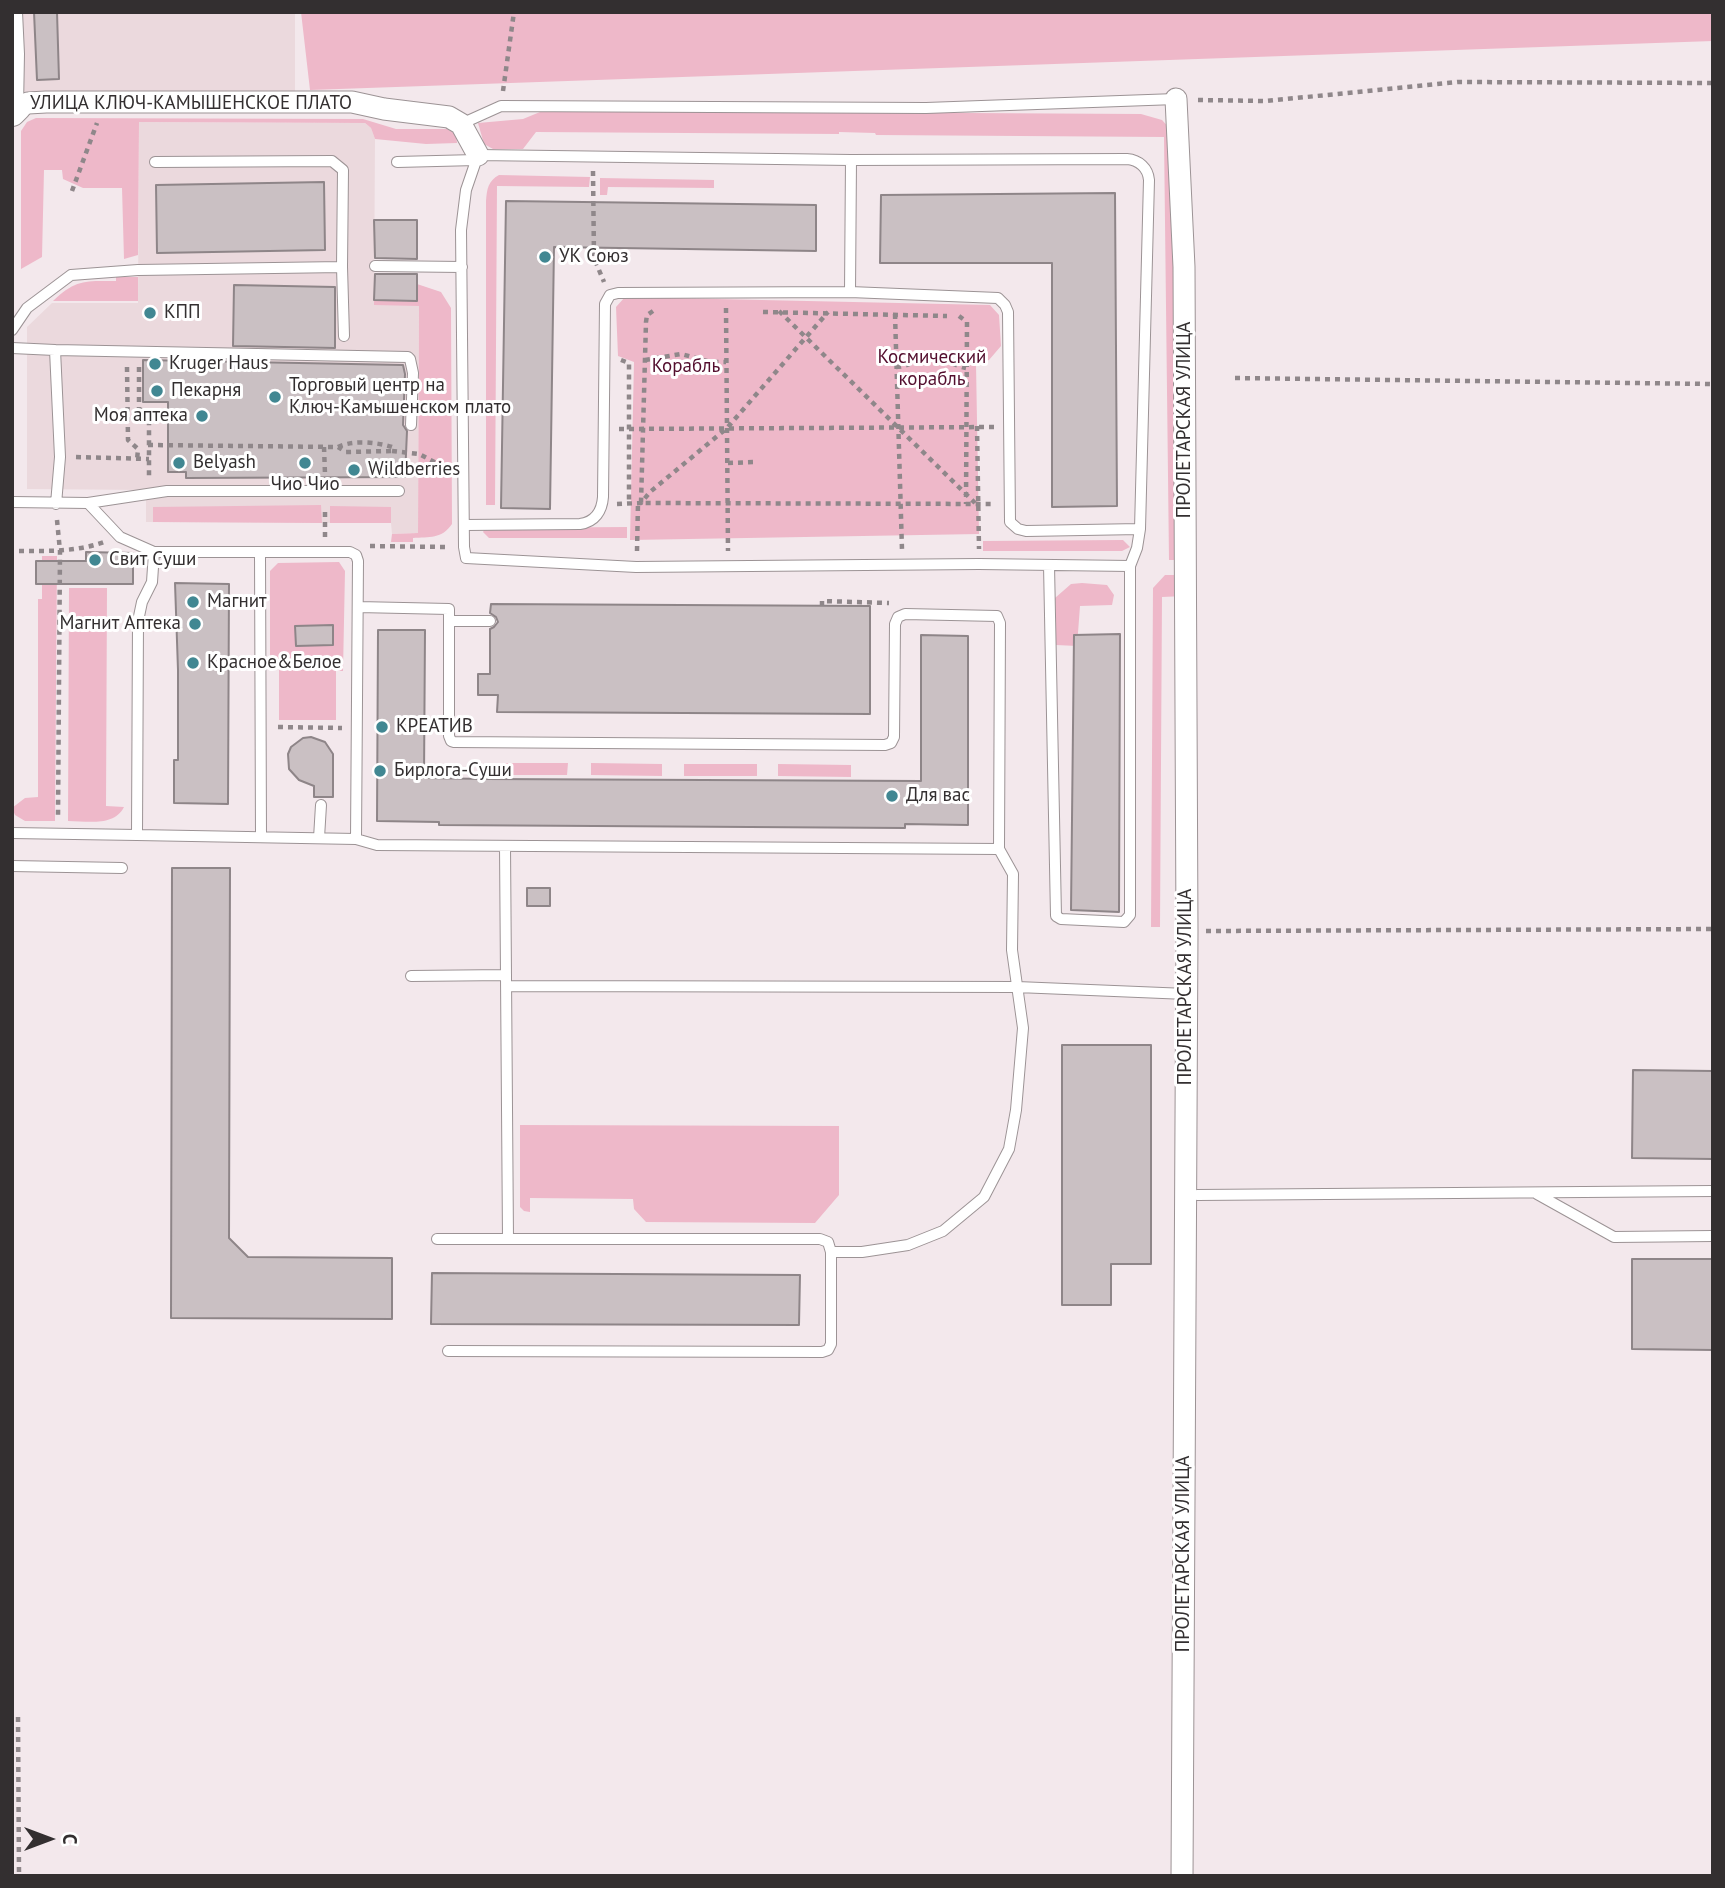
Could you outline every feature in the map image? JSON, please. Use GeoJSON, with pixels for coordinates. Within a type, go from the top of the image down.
{"type":"FeatureCollection","features":[{"type":"Feature","properties":{"kind":"street","name":"ПРОЛЕТАРСКАЯ УЛИЦА"},"geometry":{"type":"LineString","coordinates":[[1177,99],[1184,267],[1187,931],[1182,1876]]}},
{"type":"Feature","properties":{"kind":"street","name":"УЛИЦА КЛЮЧ-КАМЫШЕНСКОЕ ПЛАТО"},"geometry":{"type":"LineString","coordinates":[[15,110],[28,103],[46,102],[352,102],[449,117],[461,124]]}},
{"type":"Feature","properties":{"kind":"street"},"geometry":{"type":"LineString","coordinates":[[461,124],[477,157]]}},
{"type":"Feature","properties":{"kind":"lane"},"geometry":{"type":"LineString","coordinates":[[15,110],[19,54],[17,12]]}},
{"type":"Feature","properties":{"kind":"lane"},"geometry":{"type":"LineString","coordinates":[[461,124],[501,106],[926,108],[1177,99]]}},
{"type":"Feature","properties":{"kind":"lane"},"geometry":{"type":"LineString","coordinates":[[397,162],[477,157],[593,156],[1136,161],[1145,168],[1149,180],[1140,528],[1137,548],[1130,566],[1128,921],[1061,919],[1056,916],[1049,565]]}},
{"type":"Feature","properties":{"kind":"lane"},"geometry":{"type":"LineString","coordinates":[[477,157],[466,190],[461,230],[464,555],[468,559],[636,567],[1130,566]]}},
{"type":"Feature","properties":{"kind":"lane"},"geometry":{"type":"LineString","coordinates":[[850,292],[851,160]]}},
{"type":"Feature","properties":{"kind":"lane"},"geometry":{"type":"LineString","coordinates":[[155,162],[332,161],[343,170],[344,336]]}},
{"type":"Feature","properties":{"kind":"lane"},"geometry":{"type":"LineString","coordinates":[[375,266],[462,267]]}},
{"type":"Feature","properties":{"kind":"lane"},"geometry":{"type":"LineString","coordinates":[[12,330],[27,309],[71,275],[138,270],[342,267]]}},
{"type":"Feature","properties":{"kind":"lane"},"geometry":{"type":"LineString","coordinates":[[465,525],[585,524],[597,515],[603,505],[605,304],[610,295],[850,292],[993,296],[1002,301],[1008,312],[1010,522],[1023,531],[1140,528]]}},
{"type":"Feature","properties":{"kind":"lane"},"geometry":{"type":"LineString","coordinates":[[12,348],[408,357],[413,373],[411,425]]}},
{"type":"Feature","properties":{"kind":"lane"},"geometry":{"type":"LineString","coordinates":[[55,350],[60,457],[56,504]]}},
{"type":"Feature","properties":{"kind":"lane"},"geometry":{"type":"LineString","coordinates":[[12,502],[88,503],[167,491],[399,491]]}},
{"type":"Feature","properties":{"kind":"lane"},"geometry":{"type":"LineString","coordinates":[[88,503],[120,537],[153,552],[350,552],[356,555],[356,839]]}},
{"type":"Feature","properties":{"kind":"lane"},"geometry":{"type":"LineString","coordinates":[[137,835],[138,621],[142,602],[152,582],[153,552]]}},
{"type":"Feature","properties":{"kind":"lane"},"geometry":{"type":"LineString","coordinates":[[260,552],[261,837]]}},
{"type":"Feature","properties":{"kind":"lane"},"geometry":{"type":"LineString","coordinates":[[358,607],[445,608],[450,612],[449,736],[454,742],[886,745],[891,743],[894,737],[895,624],[898,617],[905,614],[998,616],[999,849],[1013,874],[1012,950],[1023,1028],[1016,1110],[1009,1149],[984,1197],[943,1231],[908,1245],[862,1252],[831,1252]]}},
{"type":"Feature","properties":{"kind":"lane"},"geometry":{"type":"LineString","coordinates":[[449,621],[490,621]]}},
{"type":"Feature","properties":{"kind":"lane"},"geometry":{"type":"LineString","coordinates":[[319,838],[321,805]]}},
{"type":"Feature","properties":{"kind":"lane"},"geometry":{"type":"LineString","coordinates":[[12,833],[356,839],[377,845],[999,849]]}},
{"type":"Feature","properties":{"kind":"lane"},"geometry":{"type":"LineString","coordinates":[[505,846],[508,1239]]}},
{"type":"Feature","properties":{"kind":"lane"},"geometry":{"type":"LineString","coordinates":[[12,866],[122,868]]}},
{"type":"Feature","properties":{"kind":"lane"},"geometry":{"type":"LineString","coordinates":[[411,976],[506,981],[1017,987],[1186,995]]}},
{"type":"Feature","properties":{"kind":"lane"},"geometry":{"type":"LineString","coordinates":[[1197,1195],[1713,1191]]}},
{"type":"Feature","properties":{"kind":"lane"},"geometry":{"type":"LineString","coordinates":[[1534,1192],[1614,1237],[1713,1236]]}},
{"type":"Feature","properties":{"kind":"lane"},"geometry":{"type":"LineString","coordinates":[[437,1239],[820,1239],[828,1242],[831,1252],[831,1344],[828,1350],[822,1352],[448,1351]]}},
{"type":"Feature","properties":{"kind":"path"},"geometry":{"type":"LineString","coordinates":[[501,106],[514,12]]}},
{"type":"Feature","properties":{"kind":"path"},"geometry":{"type":"LineString","coordinates":[[1177,99],[1266,101],[1458,82],[1713,83]]}},
{"type":"Feature","properties":{"kind":"path"},"geometry":{"type":"LineString","coordinates":[[72,191],[99,115]]}},
{"type":"Feature","properties":{"kind":"path"},"geometry":{"type":"LineString","coordinates":[[593,156],[594,258],[610,295]]}},
{"type":"Feature","properties":{"kind":"path"},"geometry":{"type":"LineString","coordinates":[[640,503],[727,428],[827,313],[850,292]]}},
{"type":"Feature","properties":{"kind":"path"},"geometry":{"type":"LineString","coordinates":[[725,293],[729,566]]}},
{"type":"Feature","properties":{"kind":"path"},"geometry":{"type":"LineString","coordinates":[[772,293],[780,312],[978,504]]}},
{"type":"Feature","properties":{"kind":"path"},"geometry":{"type":"LineString","coordinates":[[896,294],[902,565]]}},
{"type":"Feature","properties":{"kind":"path"},"geometry":{"type":"LineString","coordinates":[[637,544],[647,315],[653,311],[665,311]]}},
{"type":"Feature","properties":{"kind":"path"},"geometry":{"type":"LineString","coordinates":[[714,312],[739,312]]}},
{"type":"Feature","properties":{"kind":"path"},"geometry":{"type":"LineString","coordinates":[[753,312],[962,316],[967,322],[966,504]]}},
{"type":"Feature","properties":{"kind":"path"},"geometry":{"type":"LineString","coordinates":[[127,352],[128,440],[138,449],[137,460]]}},
{"type":"Feature","properties":{"kind":"path"},"geometry":{"type":"LineString","coordinates":[[60,457],[149,459],[149,413],[139,409],[139,352]]}},
{"type":"Feature","properties":{"kind":"path"},"geometry":{"type":"LineString","coordinates":[[604,353],[629,363],[629,503]]}},
{"type":"Feature","properties":{"kind":"path"},"geometry":{"type":"LineString","coordinates":[[645,360],[681,354],[711,362],[726,362]]}},
{"type":"Feature","properties":{"kind":"path"},"geometry":{"type":"LineString","coordinates":[[896,367],[910,366],[919,358],[930,355],[966,368]]}},
{"type":"Feature","properties":{"kind":"path"},"geometry":{"type":"LineString","coordinates":[[1235,378],[1713,384]]}},
{"type":"Feature","properties":{"kind":"path"},"geometry":{"type":"LineString","coordinates":[[127,385],[139,385]]}},
{"type":"Feature","properties":{"kind":"path"},"geometry":{"type":"LineString","coordinates":[[128,405],[139,406]]}},
{"type":"Feature","properties":{"kind":"path"},"geometry":{"type":"LineString","coordinates":[[603,430],[966,426],[1010,428]]}},
{"type":"Feature","properties":{"kind":"path"},"geometry":{"type":"LineString","coordinates":[[977,426],[979,537]]}},
{"type":"Feature","properties":{"kind":"path"},"geometry":{"type":"LineString","coordinates":[[148,445],[338,447],[345,443],[384,444],[392,447],[392,451]]}},
{"type":"Feature","properties":{"kind":"path"},"geometry":{"type":"LineString","coordinates":[[324,447],[325,492]]}},
{"type":"Feature","properties":{"kind":"path"},"geometry":{"type":"LineString","coordinates":[[338,447],[345,452],[392,451],[419,454],[464,478]]}},
{"type":"Feature","properties":{"kind":"path"},"geometry":{"type":"LineString","coordinates":[[728,463],[756,462]]}},
{"type":"Feature","properties":{"kind":"path"},"geometry":{"type":"LineString","coordinates":[[56,504],[60,551],[58,834]]}},
{"type":"Feature","properties":{"kind":"path"},"geometry":{"type":"LineString","coordinates":[[603,505],[1008,504]]}},
{"type":"Feature","properties":{"kind":"path"},"geometry":{"type":"LineString","coordinates":[[19,551],[88,548],[120,537]]}},
{"type":"Feature","properties":{"kind":"path"},"geometry":{"type":"LineString","coordinates":[[356,555],[365,546],[464,547]]}},
{"type":"Feature","properties":{"kind":"path"},"geometry":{"type":"LineString","coordinates":[[822,606],[822,601],[891,603],[898,617]]}},
{"type":"Feature","properties":{"kind":"path"},"geometry":{"type":"LineString","coordinates":[[260,727],[357,728]]}},
{"type":"Feature","properties":{"kind":"path"},"geometry":{"type":"LineString","coordinates":[[1187,931],[1713,929]]}},
{"type":"Feature","properties":{"kind":"path"},"geometry":{"type":"LineString","coordinates":[[18,1717],[19,1874]]}},
{"type":"Feature","properties":{"kind":"shaded area"},"geometry":{"type":"Polygon","coordinates":[[[12,12],[295,13],[295,106],[12,107],[12,12]]]}},
{"type":"Feature","properties":{"kind":"shaded area"},"geometry":{"type":"Polygon","coordinates":[[[139,122],[365,123],[371,128],[375,139],[374,305],[419,305],[418,533],[392,534],[391,523],[146,522],[146,490],[27,489],[27,327],[52,303],[138,303],[139,122]]]}},
{"type":"Feature","properties":{"kind":"green space"},"geometry":{"type":"Polygon","coordinates":[[[301,12],[1713,12],[1713,41],[310,90],[301,12]]]}},
{"type":"Feature","properties":{"kind":"green space"},"geometry":{"type":"Polygon","coordinates":[[[540,112],[1141,114],[1162,120],[1173,132],[1181,560],[1169,560],[1164,137],[876,135],[839,132],[536,132],[523,149],[493,149],[484,144],[478,123],[523,119],[540,112]]]}},
{"type":"Feature","properties":{"kind":"green space"},"geometry":{"type":"Polygon","coordinates":[[[36,118],[363,119],[396,129],[447,129],[456,134],[457,143],[426,144],[375,139],[371,128],[365,123],[139,122],[138,255],[124,259],[122,188],[83,188],[63,179],[62,170],[44,170],[42,257],[21,269],[21,131],[27,122],[36,118]]]}},
{"type":"Feature","properties":{"kind":"green space"},"geometry":{"type":"Polygon","coordinates":[[[499,175],[590,177],[589,187],[497,186],[495,505],[486,505],[486,201],[492,180],[499,175]]]}},
{"type":"Feature","properties":{"kind":"green space"},"geometry":{"type":"Polygon","coordinates":[[[600,178],[714,180],[714,188],[608,187],[607,195],[600,195],[600,178]]]}},
{"type":"Feature","properties":{"kind":"green space"},"geometry":{"type":"Polygon","coordinates":[[[116,277],[138,277],[138,301],[53,301],[75,285],[116,281],[116,277]]]}},
{"type":"Feature","properties":{"kind":"green space"},"geometry":{"type":"Polygon","coordinates":[[[417,284],[441,292],[451,308],[452,524],[435,536],[413,538],[413,542],[391,542],[392,534],[418,533],[419,306],[374,305],[374,300],[416,301],[417,284]]]}},
{"type":"Feature","properties":{"kind":"green space"},"geometry":{"type":"Polygon","coordinates":[[[625,297],[990,305],[999,315],[1001,346],[989,360],[976,364],[979,534],[630,540],[634,362],[618,356],[616,307],[625,297]]]}},
{"type":"Feature","properties":{"kind":"green space"},"geometry":{"type":"Polygon","coordinates":[[[321,505],[322,523],[153,522],[153,507],[321,505]]]}},
{"type":"Feature","properties":{"kind":"green space"},"geometry":{"type":"Polygon","coordinates":[[[330,506],[391,507],[391,523],[330,523],[330,506]]]}},
{"type":"Feature","properties":{"kind":"green space"},"geometry":{"type":"Polygon","coordinates":[[[627,527],[627,538],[489,538],[483,532],[485,528],[627,527]]]}},
{"type":"Feature","properties":{"kind":"green space"},"geometry":{"type":"Polygon","coordinates":[[[1123,540],[1130,547],[1122,551],[983,551],[983,541],[1123,540]]]}},
{"type":"Feature","properties":{"kind":"green space"},"geometry":{"type":"Polygon","coordinates":[[[42,556],[57,556],[55,821],[25,821],[15,815],[12,808],[25,798],[38,797],[38,599],[42,599],[42,556]]]}},
{"type":"Feature","properties":{"kind":"green space"},"geometry":{"type":"Polygon","coordinates":[[[339,562],[345,571],[343,671],[336,671],[336,720],[279,720],[279,666],[270,665],[270,571],[278,563],[339,562]]]}},
{"type":"Feature","properties":{"kind":"green space"},"geometry":{"type":"Polygon","coordinates":[[[1165,575],[1185,575],[1185,596],[1162,597],[1160,927],[1151,927],[1153,588],[1165,575]]]}},
{"type":"Feature","properties":{"kind":"green space"},"geometry":{"type":"Polygon","coordinates":[[[1071,584],[1107,585],[1114,595],[1112,605],[1080,606],[1077,646],[1056,645],[1055,598],[1071,584]]]}},
{"type":"Feature","properties":{"kind":"green space"},"geometry":{"type":"Polygon","coordinates":[[[69,588],[107,588],[106,806],[124,807],[114,818],[99,822],[68,821],[69,588]]]}},
{"type":"Feature","properties":{"kind":"green space"},"geometry":{"type":"Polygon","coordinates":[[[499,763],[568,763],[567,775],[499,775],[499,763]]]}},
{"type":"Feature","properties":{"kind":"green space"},"geometry":{"type":"Polygon","coordinates":[[[591,763],[662,764],[662,776],[591,775],[591,763]]]}},
{"type":"Feature","properties":{"kind":"green space"},"geometry":{"type":"Polygon","coordinates":[[[684,764],[757,764],[757,776],[684,776],[684,764]]]}},
{"type":"Feature","properties":{"kind":"green space"},"geometry":{"type":"Polygon","coordinates":[[[778,764],[851,765],[851,777],[778,776],[778,764]]]}},
{"type":"Feature","properties":{"kind":"green space"},"geometry":{"type":"Polygon","coordinates":[[[520,1125],[839,1126],[839,1195],[815,1223],[646,1222],[634,1209],[633,1199],[530,1198],[530,1212],[524,1211],[520,1207],[520,1125]]]}},
{"type":"Feature","properties":{"kind":"building"},"geometry":{"type":"Polygon","coordinates":[[[34,12],[57,12],[59,79],[37,80],[34,12]]]}},
{"type":"Feature","properties":{"kind":"building"},"geometry":{"type":"Polygon","coordinates":[[[324,182],[325,250],[157,253],[156,185],[324,182]]]}},
{"type":"Feature","properties":{"kind":"building"},"geometry":{"type":"Polygon","coordinates":[[[1115,193],[1117,506],[1052,507],[1052,263],[880,263],[881,195],[1115,193]]]}},
{"type":"Feature","properties":{"kind":"building"},"geometry":{"type":"Polygon","coordinates":[[[506,201],[816,205],[816,251],[554,247],[550,509],[501,508],[506,201]]]}},
{"type":"Feature","properties":{"kind":"building"},"geometry":{"type":"Polygon","coordinates":[[[374,220],[417,220],[417,259],[375,258],[374,220]]]}},
{"type":"Feature","properties":{"kind":"building"},"geometry":{"type":"Polygon","coordinates":[[[375,274],[417,274],[417,301],[374,300],[375,274]]]}},
{"type":"Feature","properties":{"kind":"building"},"geometry":{"type":"Polygon","coordinates":[[[234,285],[335,287],[335,348],[233,346],[234,285]]]}},
{"type":"Feature","properties":{"kind":"building","name":"Торговый центр на Ключ-Камышенском плато"},"geometry":{"type":"Polygon","coordinates":[[[143,360],[403,365],[403,425],[407,431],[405,477],[186,478],[186,472],[168,472],[168,402],[143,402],[143,360]]]}},
{"type":"Feature","properties":{"kind":"building"},"geometry":{"type":"Polygon","coordinates":[[[86,552],[133,553],[133,584],[36,584],[36,561],[86,561],[86,552]]]}},
{"type":"Feature","properties":{"kind":"building"},"geometry":{"type":"Polygon","coordinates":[[[175,583],[229,584],[228,804],[174,803],[174,760],[178,760],[175,583]]]}},
{"type":"Feature","properties":{"kind":"building"},"geometry":{"type":"Polygon","coordinates":[[[491,604],[870,606],[870,714],[497,712],[498,695],[478,695],[478,674],[490,674],[490,629],[498,622],[490,613],[491,604]]]}},
{"type":"Feature","properties":{"kind":"building"},"geometry":{"type":"Polygon","coordinates":[[[333,625],[333,645],[296,646],[295,626],[333,625]]]}},
{"type":"Feature","properties":{"kind":"building"},"geometry":{"type":"Polygon","coordinates":[[[378,630],[425,630],[424,778],[486,779],[921,781],[921,635],[968,636],[968,825],[905,824],[905,828],[439,825],[439,822],[377,821],[378,630]]]}},
{"type":"Feature","properties":{"kind":"building"},"geometry":{"type":"Polygon","coordinates":[[[1120,634],[1119,912],[1071,910],[1074,635],[1120,634]]]}},
{"type":"Feature","properties":{"kind":"building"},"geometry":{"type":"Polygon","coordinates":[[[311,737],[325,742],[333,754],[333,797],[314,797],[314,786],[299,780],[289,769],[288,754],[291,747],[303,738],[311,737]]]}},
{"type":"Feature","properties":{"kind":"building"},"geometry":{"type":"Polygon","coordinates":[[[172,868],[230,868],[229,1238],[248,1257],[392,1258],[392,1319],[171,1318],[172,868]]]}},
{"type":"Feature","properties":{"kind":"building"},"geometry":{"type":"Polygon","coordinates":[[[527,888],[550,888],[550,906],[527,906],[527,888]]]}},
{"type":"Feature","properties":{"kind":"building"},"geometry":{"type":"Polygon","coordinates":[[[1062,1045],[1151,1045],[1151,1264],[1111,1264],[1111,1305],[1062,1305],[1062,1045]]]}},
{"type":"Feature","properties":{"kind":"building"},"geometry":{"type":"Polygon","coordinates":[[[1633,1070],[1713,1071],[1713,1159],[1632,1158],[1633,1070]]]}},
{"type":"Feature","properties":{"kind":"building"},"geometry":{"type":"Polygon","coordinates":[[[1632,1259],[1713,1259],[1713,1350],[1632,1349],[1632,1259]]]}},
{"type":"Feature","properties":{"kind":"building"},"geometry":{"type":"Polygon","coordinates":[[[432,1273],[800,1275],[799,1325],[431,1324],[432,1273]]]}},
{"type":"Feature","properties":{"kind":"place","name":"УК Союз"},"geometry":{"type":"Point","coordinates":[545,257]}},
{"type":"Feature","properties":{"kind":"place","name":"КПП"},"geometry":{"type":"Point","coordinates":[150,313]}},
{"type":"Feature","properties":{"kind":"place","name":"Kruger Haus"},"geometry":{"type":"Point","coordinates":[155,364]}},
{"type":"Feature","properties":{"kind":"place","name":"Пекарня"},"geometry":{"type":"Point","coordinates":[157,391]}},
{"type":"Feature","properties":{"kind":"place","name":"Торговый центр на Ключ-Камышенском плато"},"geometry":{"type":"Point","coordinates":[275,397]}},
{"type":"Feature","properties":{"kind":"place","name":"Моя аптека"},"geometry":{"type":"Point","coordinates":[202,416]}},
{"type":"Feature","properties":{"kind":"place","name":"Belyash"},"geometry":{"type":"Point","coordinates":[179,463]}},
{"type":"Feature","properties":{"kind":"place","name":"Чио Чио"},"geometry":{"type":"Point","coordinates":[305,463]}},
{"type":"Feature","properties":{"kind":"place","name":"Wildberries"},"geometry":{"type":"Point","coordinates":[354,470]}},
{"type":"Feature","properties":{"kind":"place","name":"Свит Суши"},"geometry":{"type":"Point","coordinates":[95,560]}},
{"type":"Feature","properties":{"kind":"place","name":"Магнит"},"geometry":{"type":"Point","coordinates":[193,602]}},
{"type":"Feature","properties":{"kind":"place","name":"Магнит Аптека"},"geometry":{"type":"Point","coordinates":[195,624]}},
{"type":"Feature","properties":{"kind":"place","name":"Красное&Белое"},"geometry":{"type":"Point","coordinates":[193,663]}},
{"type":"Feature","properties":{"kind":"place","name":"КРЕАТИВ"},"geometry":{"type":"Point","coordinates":[382,727]}},
{"type":"Feature","properties":{"kind":"place","name":"Бирлога-Суши"},"geometry":{"type":"Point","coordinates":[380,771]}},
{"type":"Feature","properties":{"kind":"place","name":"Для вас"},"geometry":{"type":"Point","coordinates":[892,796]}},
{"type":"Feature","properties":{"kind":"park label","name":"Корабль"},"geometry":{"type":"Point","coordinates":[686,367]}},
{"type":"Feature","properties":{"kind":"park label","name":"Космический корабль"},"geometry":{"type":"Point","coordinates":[932,369]}}]}
